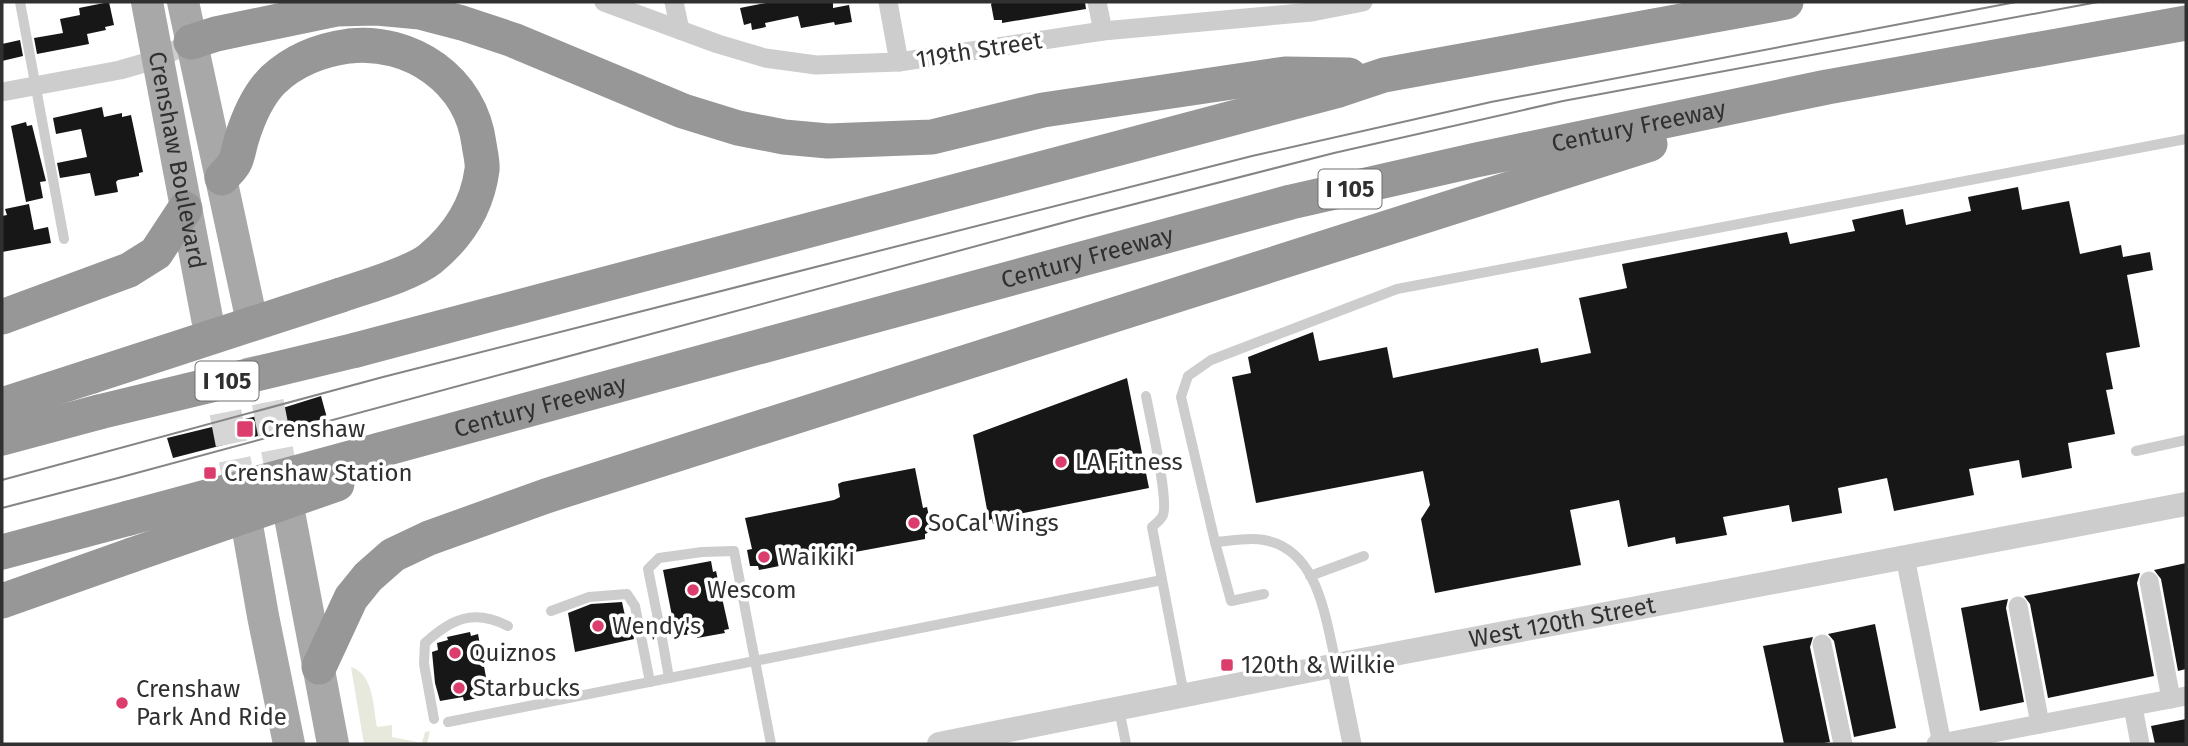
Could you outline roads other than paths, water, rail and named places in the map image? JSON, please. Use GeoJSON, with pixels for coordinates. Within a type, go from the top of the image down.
{"type":"FeatureCollection","features":[{"type":"Feature","properties":{"kind":"highway","name":"I 105"},"geometry":{"type":"LineString","coordinates":[[2,438],[356,350],[1061,165],[1384,75],[1786,2]]}},
{"type":"Feature","properties":{"kind":"highway"},"geometry":{"type":"LineString","coordinates":[[191,42],[216,34],[336,9],[377,8],[419,12],[513,40],[705,118],[784,137],[828,141],[932,136],[1043,110],[1285,74],[1384,75]]}},
{"type":"Feature","properties":{"kind":"highway","name":"Century Freeway"},"geometry":{"type":"LineString","coordinates":[[2,552],[129,518],[379,460],[527,411],[1291,202],[1476,160],[1827,87],[2186,23]]}},
{"type":"Feature","properties":{"kind":"highway"},"geometry":{"type":"LineString","coordinates":[[2,405],[341,295],[428,261],[462,227],[474,200],[482,168],[477,131],[466,104],[447,78],[426,61],[398,49],[368,44],[331,48],[298,61],[271,82],[254,110],[235,161],[222,178]]}},
{"type":"Feature","properties":{"kind":"highway"},"geometry":{"type":"LineString","coordinates":[[318,667],[351,598],[368,577],[393,555],[429,538],[546,496],[1827,87]]}},
{"type":"Feature","properties":{"kind":"highway"},"geometry":{"type":"LineString","coordinates":[[2,317],[129,270],[156,253],[185,209]]}},
{"type":"Feature","properties":{"kind":"highway"},"geometry":{"type":"LineString","coordinates":[[2,601],[132,555],[379,460]]}},
{"type":"Feature","properties":{"kind":"main road","name":"Crenshaw Boulevard"},"geometry":{"type":"LineString","coordinates":[[148,2],[207,318]]}},
{"type":"Feature","properties":{"kind":"main road","name":"Crenshaw Boulevard"},"geometry":{"type":"LineString","coordinates":[[183,2],[249,308]]}},
{"type":"Feature","properties":{"kind":"main road"},"geometry":{"type":"LineString","coordinates":[[289,512],[333,744]]}},
{"type":"Feature","properties":{"kind":"main road"},"geometry":{"type":"LineString","coordinates":[[247,525],[262,616],[289,744]]}},
{"type":"Feature","properties":{"kind":"street","name":"119th Street"},"geometry":{"type":"LineString","coordinates":[[604,2],[765,58],[816,65],[900,62],[1103,31],[1363,2]]}},
{"type":"Feature","properties":{"kind":"street"},"geometry":{"type":"LineString","coordinates":[[674,2],[680,30]]}},
{"type":"Feature","properties":{"kind":"street"},"geometry":{"type":"LineString","coordinates":[[888,2],[900,62]]}},
{"type":"Feature","properties":{"kind":"street"},"geometry":{"type":"LineString","coordinates":[[1097,2],[1103,31]]}},
{"type":"Feature","properties":{"kind":"street"},"geometry":{"type":"LineString","coordinates":[[2,92],[120,70],[158,59],[191,42]]}},
{"type":"Feature","properties":{"kind":"street","name":"West 120th Street"},"geometry":{"type":"LineString","coordinates":[[939,744],[1336,665],[2186,504]]}},
{"type":"Feature","properties":{"kind":"street"},"geometry":{"type":"LineString","coordinates":[[1905,557],[1940,744],[2015,737],[2040,724],[2178,698],[2149,581]]}},
{"type":"Feature","properties":{"kind":"street"},"geometry":{"type":"LineString","coordinates":[[2018,607],[2040,724]]}},
{"type":"Feature","properties":{"kind":"street"},"geometry":{"type":"LineString","coordinates":[[1822,644],[1843,744]]}},
{"type":"Feature","properties":{"kind":"street"},"geometry":{"type":"LineString","coordinates":[[1336,665],[1352,744]]}},
{"type":"Feature","properties":{"kind":"street"},"geometry":{"type":"LineString","coordinates":[[2133,706],[2140,744]]}},
{"type":"Feature","properties":{"kind":"lane"},"geometry":{"type":"LineString","coordinates":[[20,2],[64,239]]}},
{"type":"Feature","properties":{"kind":"lane"},"geometry":{"type":"LineString","coordinates":[[1264,594],[1231,601],[1181,397],[1188,376],[1211,360],[1397,289],[2186,139]]}},
{"type":"Feature","properties":{"kind":"lane"},"geometry":{"type":"LineString","coordinates":[[1146,396],[1164,494],[1164,513],[1152,527],[1184,695]]}},
{"type":"Feature","properties":{"kind":"lane"},"geometry":{"type":"LineString","coordinates":[[2136,451],[2186,440]]}},
{"type":"Feature","properties":{"kind":"lane"},"geometry":{"type":"LineString","coordinates":[[1215,542],[1263,540],[1289,548],[1306,567],[1320,598],[1336,665]]}},
{"type":"Feature","properties":{"kind":"lane"},"geometry":{"type":"LineString","coordinates":[[658,619],[648,569],[659,558],[734,551],[771,744]]}},
{"type":"Feature","properties":{"kind":"lane"},"geometry":{"type":"LineString","coordinates":[[1310,576],[1364,556]]}},
{"type":"Feature","properties":{"kind":"lane"},"geometry":{"type":"LineString","coordinates":[[448,722],[1162,580]]}},
{"type":"Feature","properties":{"kind":"lane"},"geometry":{"type":"LineString","coordinates":[[551,611],[589,597],[627,594],[635,606],[650,682]]}},
{"type":"Feature","properties":{"kind":"lane"},"geometry":{"type":"LineString","coordinates":[[433,719],[424,664],[425,643],[436,632],[463,618],[491,617],[508,626]]}},
{"type":"Feature","properties":{"kind":"lane"},"geometry":{"type":"LineString","coordinates":[[662,638],[669,678]]}},
{"type":"Feature","properties":{"kind":"lane"},"geometry":{"type":"LineString","coordinates":[[1119,708],[1126,744]]}},
{"type":"Feature","properties":{"kind":"tunnel"},"geometry":{"type":"LineString","coordinates":[[249,308],[287,500]]}},
{"type":"Feature","properties":{"kind":"tunnel"},"geometry":{"type":"LineString","coordinates":[[207,318],[245,512]]}},
{"type":"Feature","properties":{"kind":"tram line"},"geometry":{"type":"LineString","coordinates":[[2,480],[383,377],[1252,156],[1491,102],[2016,2]]}},
{"type":"Feature","properties":{"kind":"tram line"},"geometry":{"type":"LineString","coordinates":[[2,508],[1084,217],[1334,153],[1563,101],[2098,2]]}},
{"type":"Feature","properties":{"kind":"place","name":"Crenshaw"},"geometry":{"type":"Point","coordinates":[245,429]}},
{"type":"Feature","properties":{"kind":"place","name":"LA Fitness"},"geometry":{"type":"Point","coordinates":[1061,462]}},
{"type":"Feature","properties":{"kind":"place","name":"Crenshaw Station"},"geometry":{"type":"Point","coordinates":[210,473]}},
{"type":"Feature","properties":{"kind":"place","name":"SoCal Wings"},"geometry":{"type":"Point","coordinates":[914,523]}},
{"type":"Feature","properties":{"kind":"place","name":"Waikiki"},"geometry":{"type":"Point","coordinates":[764,557]}},
{"type":"Feature","properties":{"kind":"place","name":"Wescom"},"geometry":{"type":"Point","coordinates":[693,590]}},
{"type":"Feature","properties":{"kind":"place","name":"Wendy's"},"geometry":{"type":"Point","coordinates":[598,626]}},
{"type":"Feature","properties":{"kind":"place","name":"Quiznos"},"geometry":{"type":"Point","coordinates":[455,653]}},
{"type":"Feature","properties":{"kind":"place","name":"120th & Wilkie"},"geometry":{"type":"Point","coordinates":[1227,665]}},
{"type":"Feature","properties":{"kind":"place","name":"Starbucks"},"geometry":{"type":"Point","coordinates":[459,688]}},
{"type":"Feature","properties":{"kind":"place","name":"Crenshaw Park And Ride"},"geometry":{"type":"Point","coordinates":[122,703]}}]}
